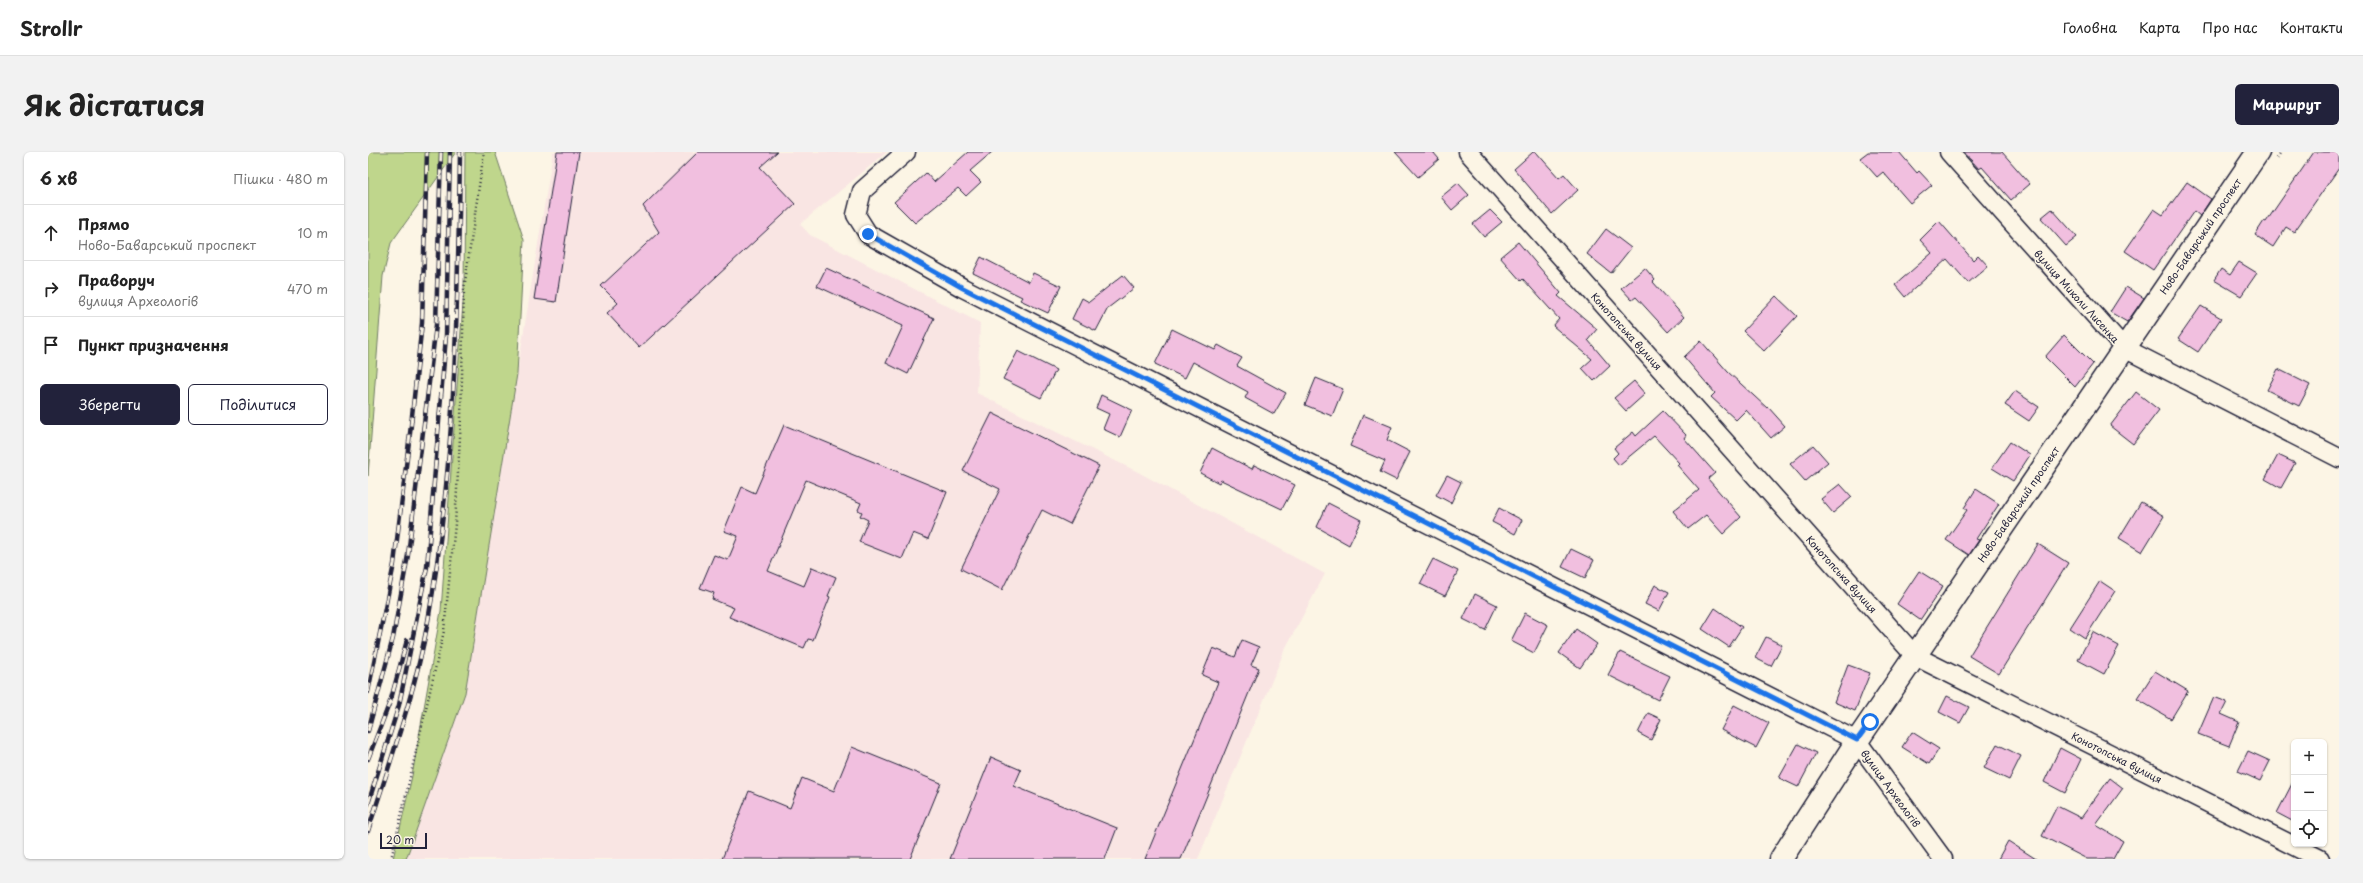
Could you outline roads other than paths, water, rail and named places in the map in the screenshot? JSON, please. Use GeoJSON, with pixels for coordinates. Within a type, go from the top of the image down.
{"type":"FeatureCollection","features":[{"type":"Feature","properties":{"kind":"main road","name":"Ново-Баварський проспект"},"geometry":{"type":"LineString","coordinates":[[1782,859],[1857,740],[2258,152]]}},
{"type":"Feature","properties":{"kind":"street","name":"вулиця Археологів"},"geometry":{"type":"LineString","coordinates":[[906,152],[862,191],[856,215],[868,234],[963,288],[1857,740],[1943,859]]}},
{"type":"Feature","properties":{"kind":"street","name":"Конотопська вулиця"},"geometry":{"type":"LineString","coordinates":[[1468,152],[1915,656],[2320,859]]}},
{"type":"Feature","properties":{"kind":"street","name":"вулиця Миколи Лисенка"},"geometry":{"type":"LineString","coordinates":[[1949,152],[2124,348],[2339,458]]}},
{"type":"Feature","properties":{"kind":"railway"},"geometry":{"type":"LineString","coordinates":[[368,692],[394,564],[411,425],[422,323],[427,152]]}},
{"type":"Feature","properties":{"kind":"railway"},"geometry":{"type":"LineString","coordinates":[[368,731],[393,638],[408,555],[436,325],[441,152]]}},
{"type":"Feature","properties":{"kind":"railway"},"geometry":{"type":"LineString","coordinates":[[368,804],[399,705],[427,567],[446,336],[450,152]]}},
{"type":"Feature","properties":{"kind":"railway"},"geometry":{"type":"LineString","coordinates":[[368,831],[409,701],[423,648],[437,564],[444,505],[453,387],[458,269],[460,152]]}},
{"type":"Feature","properties":{"kind":"railway"},"geometry":{"type":"LineString","coordinates":[[368,759],[391,699],[407,640]]}}]}
